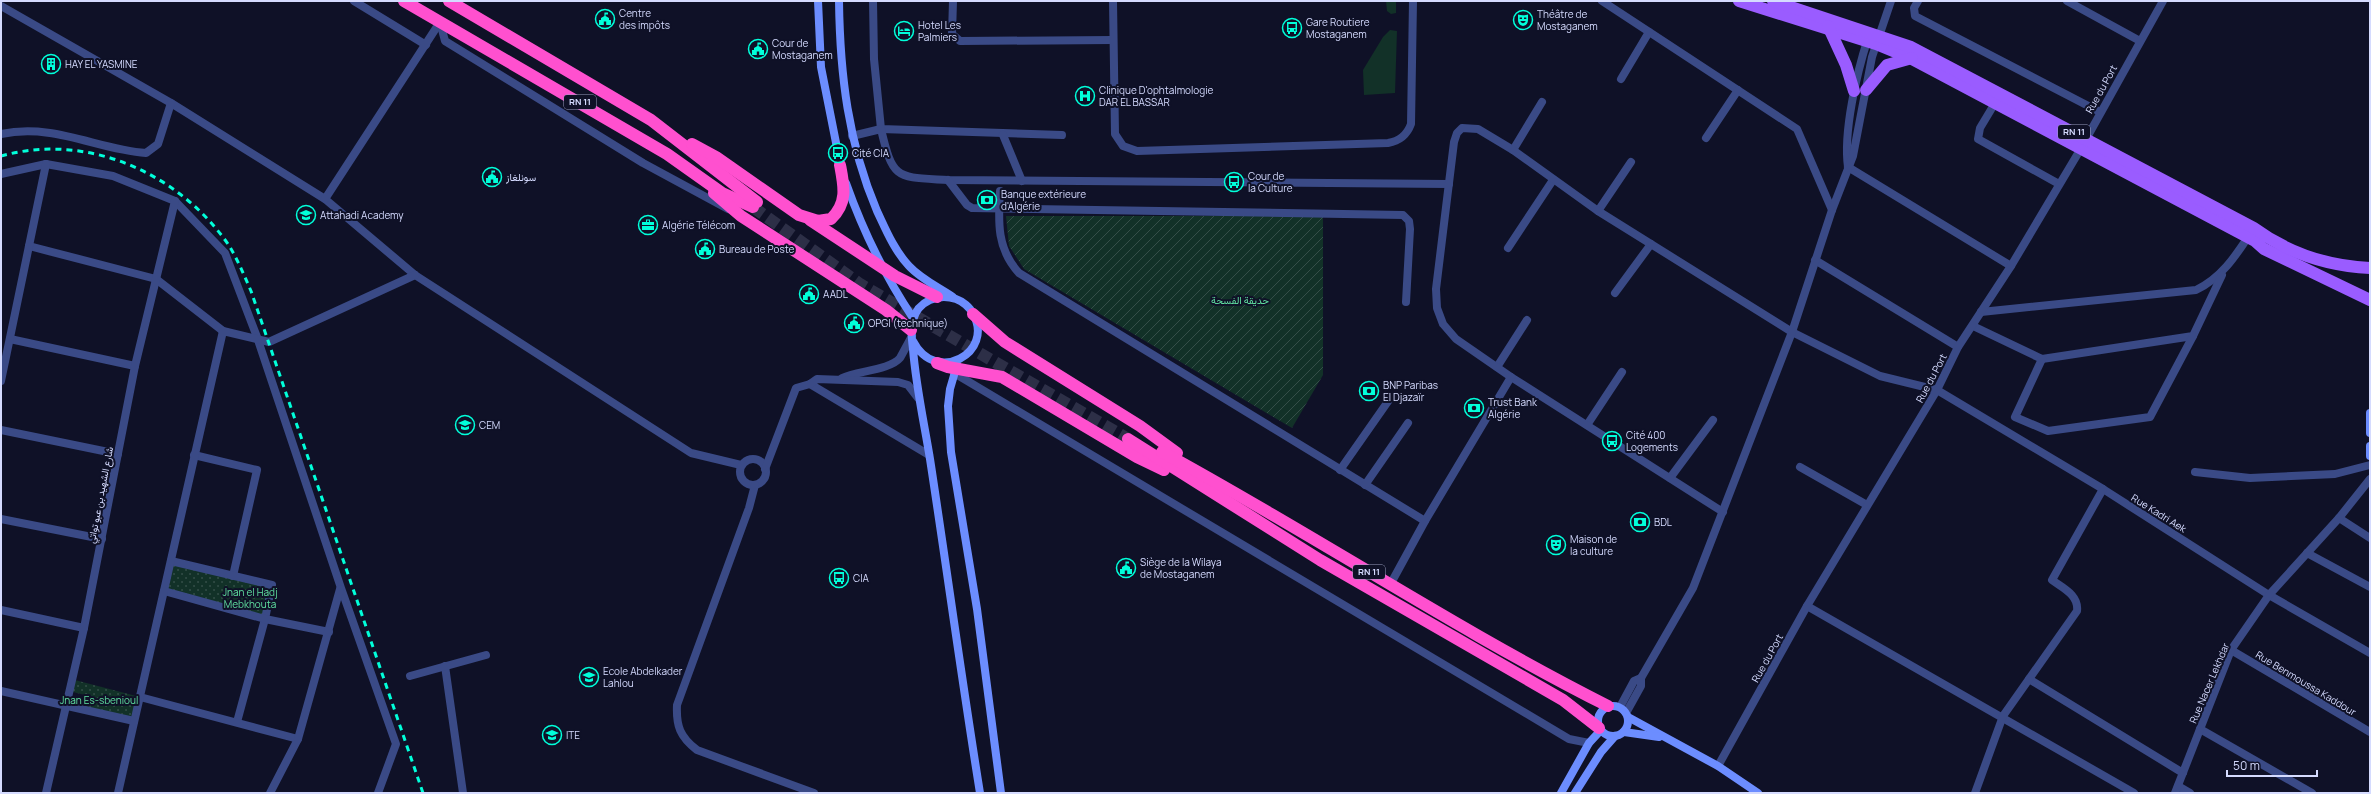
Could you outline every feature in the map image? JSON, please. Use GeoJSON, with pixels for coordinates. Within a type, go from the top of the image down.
{"type":"FeatureCollection","features":[{"type":"Feature","properties":{"kind":"highway","name":"RN 11"},"geometry":{"type":"LineString","coordinates":[[404,1],[667,154],[722,193],[755,204],[651,120],[449,1]]}},
{"type":"Feature","properties":{"kind":"highway"},"geometry":{"type":"LineString","coordinates":[[651,120],[716,157],[882,268],[908,284],[936,297]]}},
{"type":"Feature","properties":{"kind":"highway"},"geometry":{"type":"LineString","coordinates":[[667,154],[741,216],[886,310],[912,331]]}},
{"type":"Feature","properties":{"kind":"highway"},"geometry":{"type":"LineString","coordinates":[[808,219],[826,221],[838,212],[844,197],[840,165]]}},
{"type":"Feature","properties":{"kind":"highway"},"geometry":{"type":"LineString","coordinates":[[973,314],[1005,342],[1140,426],[1166,446],[1249,499]]}},
{"type":"Feature","properties":{"kind":"highway"},"geometry":{"type":"LineString","coordinates":[[937,363],[1002,378],[1136,457],[1244,512]]}},
{"type":"Feature","properties":{"kind":"highway","name":"RN 11"},"geometry":{"type":"LineString","coordinates":[[1600,728],[1563,700],[1320,560],[1130,437],[1249,499],[1390,585],[1608,706]]}},
{"type":"Feature","properties":{"kind":"main road"},"geometry":{"type":"LineString","coordinates":[[818,1],[821,67],[840,165],[863,227],[912,331],[918,351],[926,358],[937,363]]}},
{"type":"Feature","properties":{"kind":"main road"},"geometry":{"type":"LineString","coordinates":[[839,1],[842,74],[852,136],[870,193],[892,242],[917,273],[966,305],[973,314],[977,324],[974,345],[956,367],[948,406],[951,452],[977,609],[1001,793]]}},
{"type":"Feature","properties":{"kind":"main road","name":"RN 11"},"geometry":{"type":"LineString","coordinates":[[1739,1],[1827,24],[1924,54],[2083,144],[2251,233],[2314,259],[2345,266],[2370,268]]}},
{"type":"Feature","properties":{"kind":"main road","name":"RN 11"},"geometry":{"type":"LineString","coordinates":[[1773,1],[1827,24]]}},
{"type":"Feature","properties":{"kind":"main road"},"geometry":{"type":"LineString","coordinates":[[1827,24],[1843,59],[1860,90],[1887,65],[1924,54]]}},
{"type":"Feature","properties":{"kind":"main road","name":"RN 11"},"geometry":{"type":"LineString","coordinates":[[1873,39],[1994,103],[2083,144]]}},
{"type":"Feature","properties":{"kind":"main road","name":"RN 11"},"geometry":{"type":"LineString","coordinates":[[2251,233],[2264,249],[2370,300]]}},
{"type":"Feature","properties":{"kind":"main road"},"geometry":{"type":"LineString","coordinates":[[957,300],[947,297],[936,297],[918,308],[912,331],[918,398],[929,455],[980,793]]}},
{"type":"Feature","properties":{"kind":"main road"},"geometry":{"type":"LineString","coordinates":[[2370,413],[2370,433]]}},
{"type":"Feature","properties":{"kind":"main road"},"geometry":{"type":"LineString","coordinates":[[2370,446],[2370,456]]}},
{"type":"Feature","properties":{"kind":"main road"},"geometry":{"type":"LineString","coordinates":[[1615,736],[1605,734],[1600,728],[1599,715],[1608,706],[1625,712],[1662,737],[1718,766],[1758,793]]}},
{"type":"Feature","properties":{"kind":"main road"},"geometry":{"type":"LineString","coordinates":[[1624,732],[1628,725],[1625,712]]}},
{"type":"Feature","properties":{"kind":"main road"},"geometry":{"type":"LineString","coordinates":[[1561,793],[1589,743],[1600,728]]}},
{"type":"Feature","properties":{"kind":"main road"},"geometry":{"type":"LineString","coordinates":[[1575,793],[1601,752],[1615,736],[1624,732],[1662,737]]}},
{"type":"Feature","properties":{"kind":"street"},"geometry":{"type":"LineString","coordinates":[[354,1],[426,45]]}},
{"type":"Feature","properties":{"kind":"street"},"geometry":{"type":"LineString","coordinates":[[873,1],[874,59],[881,128],[888,160],[896,170],[908,178],[1022,181],[1449,184],[1436,289],[1437,308],[1443,324],[1456,339],[1511,377],[1723,512]]}},
{"type":"Feature","properties":{"kind":"street"},"geometry":{"type":"LineString","coordinates":[[953,1],[952,34],[960,40],[1113,40]]}},
{"type":"Feature","properties":{"kind":"street"},"geometry":{"type":"LineString","coordinates":[[1113,1],[1115,134],[1120,144],[1130,150],[1394,142],[1405,136],[1411,124],[1413,1]]}},
{"type":"Feature","properties":{"kind":"street"},"geometry":{"type":"LineString","coordinates":[[1602,1],[1797,129],[1832,210]]}},
{"type":"Feature","properties":{"kind":"street"},"geometry":{"type":"LineString","coordinates":[[1625,712],[1641,686],[1641,678],[1694,588],[1792,332],[1832,210],[1855,151],[1861,59],[1873,39],[1891,1]]}},
{"type":"Feature","properties":{"kind":"street"},"geometry":{"type":"LineString","coordinates":[[1918,1],[1914,8],[1915,16],[2100,112]]}},
{"type":"Feature","properties":{"kind":"street"},"geometry":{"type":"LineString","coordinates":[[2067,1],[2140,41]]}},
{"type":"Feature","properties":{"kind":"street","name":"Rue du Port"},"geometry":{"type":"LineString","coordinates":[[1718,766],[1807,606],[1937,390],[1958,347],[2011,266],[2083,144],[2163,1]]}},
{"type":"Feature","properties":{"kind":"street"},"geometry":{"type":"LineString","coordinates":[[1,6],[171,103],[324,199],[415,275],[690,453],[741,466]]}},
{"type":"Feature","properties":{"kind":"street"},"geometry":{"type":"LineString","coordinates":[[324,199],[440,22]]}},
{"type":"Feature","properties":{"kind":"street"},"geometry":{"type":"LineString","coordinates":[[440,22],[445,42],[643,163],[741,216]]}},
{"type":"Feature","properties":{"kind":"street"},"geometry":{"type":"LineString","coordinates":[[1621,79],[1649,32]]}},
{"type":"Feature","properties":{"kind":"street"},"geometry":{"type":"LineString","coordinates":[[1873,39],[1846,154],[1848,167],[2011,266]]}},
{"type":"Feature","properties":{"kind":"street"},"geometry":{"type":"LineString","coordinates":[[1706,138],[1738,90]]}},
{"type":"Feature","properties":{"kind":"street"},"geometry":{"type":"LineString","coordinates":[[1513,150],[1542,102]]}},
{"type":"Feature","properties":{"kind":"street"},"geometry":{"type":"LineString","coordinates":[[1,134],[15,131],[52,132],[124,151],[146,153],[158,144],[171,103]]}},
{"type":"Feature","properties":{"kind":"street"},"geometry":{"type":"LineString","coordinates":[[1994,103],[1980,128],[1978,139],[2059,184]]}},
{"type":"Feature","properties":{"kind":"street"},"geometry":{"type":"LineString","coordinates":[[852,136],[881,128],[1004,135],[1062,135]]}},
{"type":"Feature","properties":{"kind":"street","name":"Rue Kadri Aek"},"geometry":{"type":"LineString","coordinates":[[1449,184],[1454,142],[1457,133],[1462,128],[1478,129],[1513,150],[1598,211],[1792,332],[1880,376],[1937,390],[2103,489],[2269,595],[2370,653]]}},
{"type":"Feature","properties":{"kind":"street"},"geometry":{"type":"LineString","coordinates":[[1004,135],[1022,181]]}},
{"type":"Feature","properties":{"kind":"street"},"geometry":{"type":"LineString","coordinates":[[1598,211],[1631,162]]}},
{"type":"Feature","properties":{"kind":"street"},"geometry":{"type":"LineString","coordinates":[[1,174],[46,164],[113,176],[175,202],[225,253],[257,337],[341,588],[396,744],[378,793]]}},
{"type":"Feature","properties":{"kind":"street"},"geometry":{"type":"LineString","coordinates":[[1,381],[46,164]]}},
{"type":"Feature","properties":{"kind":"street"},"geometry":{"type":"LineString","coordinates":[[948,180],[967,205],[972,208],[1403,215],[1409,221],[1410,229],[1406,302]]}},
{"type":"Feature","properties":{"kind":"street"},"geometry":{"type":"LineString","coordinates":[[1508,248],[1553,180]]}},
{"type":"Feature","properties":{"kind":"street"},"geometry":{"type":"LineString","coordinates":[[1000,191],[999,209],[1002,249],[1009,262],[1019,273],[1425,521]]}},
{"type":"Feature","properties":{"kind":"street","name":"شارع الشهيد بن عبو تواتي"},"geometry":{"type":"LineString","coordinates":[[46,793],[84,628],[135,366],[175,202]]}},
{"type":"Feature","properties":{"kind":"street"},"geometry":{"type":"LineString","coordinates":[[2042,359],[2015,417],[2048,431],[2150,417],[2193,336],[2223,272],[2251,233]]}},
{"type":"Feature","properties":{"kind":"street"},"geometry":{"type":"LineString","coordinates":[[1615,293],[1651,244]]}},
{"type":"Feature","properties":{"kind":"street"},"geometry":{"type":"LineString","coordinates":[[29,246],[156,278],[223,331],[257,337],[269,342],[415,275]]}},
{"type":"Feature","properties":{"kind":"street"},"geometry":{"type":"LineString","coordinates":[[1815,260],[1958,347]]}},
{"type":"Feature","properties":{"kind":"street"},"geometry":{"type":"LineString","coordinates":[[1981,312],[2196,290],[2208,284],[2223,272]]}},
{"type":"Feature","properties":{"kind":"street"},"geometry":{"type":"LineString","coordinates":[[1497,367],[1527,320]]}},
{"type":"Feature","properties":{"kind":"street"},"geometry":{"type":"LineString","coordinates":[[1973,326],[2042,359],[2193,336]]}},
{"type":"Feature","properties":{"kind":"street"},"geometry":{"type":"LineString","coordinates":[[118,793],[223,331]]}},
{"type":"Feature","properties":{"kind":"street"},"geometry":{"type":"LineString","coordinates":[[842,378],[853,373],[893,364],[899,358],[912,331]]}},
{"type":"Feature","properties":{"kind":"street"},"geometry":{"type":"LineString","coordinates":[[10,339],[135,366]]}},
{"type":"Feature","properties":{"kind":"street"},"geometry":{"type":"LineString","coordinates":[[956,367],[1569,739],[1589,743]]}},
{"type":"Feature","properties":{"kind":"street"},"geometry":{"type":"LineString","coordinates":[[1587,425],[1622,372]]}},
{"type":"Feature","properties":{"kind":"street"},"geometry":{"type":"LineString","coordinates":[[1390,585],[1425,521],[1511,377]]}},
{"type":"Feature","properties":{"kind":"street"},"geometry":{"type":"LineString","coordinates":[[814,793],[697,750],[685,740],[679,730],[676,718],[677,705],[749,508],[755,485],[763,479],[765,469],[796,388],[810,384],[818,379],[842,378],[908,385],[918,398]]}},
{"type":"Feature","properties":{"kind":"street"},"geometry":{"type":"LineString","coordinates":[[810,384],[929,455]]}},
{"type":"Feature","properties":{"kind":"street"},"geometry":{"type":"LineString","coordinates":[[1340,470],[1389,400]]}},
{"type":"Feature","properties":{"kind":"street"},"geometry":{"type":"LineString","coordinates":[[1670,478],[1714,420]]}},
{"type":"Feature","properties":{"kind":"street"},"geometry":{"type":"LineString","coordinates":[[1365,484],[1408,423]]}},
{"type":"Feature","properties":{"kind":"street"},"geometry":{"type":"LineString","coordinates":[[1,430],[118,454]]}},
{"type":"Feature","properties":{"kind":"street"},"geometry":{"type":"LineString","coordinates":[[194,455],[257,470],[232,576]]}},
{"type":"Feature","properties":{"kind":"street"},"geometry":{"type":"LineString","coordinates":[[755,485],[744,482],[740,471],[741,466],[747,460],[754,459],[761,462],[765,469]]}},
{"type":"Feature","properties":{"kind":"street"},"geometry":{"type":"LineString","coordinates":[[2195,472],[2250,478],[2335,474],[2370,465]]}},
{"type":"Feature","properties":{"kind":"street"},"geometry":{"type":"LineString","coordinates":[[1800,467],[1867,506]]}},
{"type":"Feature","properties":{"kind":"street","name":"Rue Nacer Lekhdar"},"geometry":{"type":"LineString","coordinates":[[2176,789],[2231,650],[2269,595],[2339,518],[2370,479]]}},
{"type":"Feature","properties":{"kind":"street"},"geometry":{"type":"LineString","coordinates":[[1976,793],[2003,716],[2077,611],[2078,605],[2075,597],[2052,580],[2103,489]]}},
{"type":"Feature","properties":{"kind":"street"},"geometry":{"type":"LineString","coordinates":[[2339,518],[2370,538]]}},
{"type":"Feature","properties":{"kind":"street"},"geometry":{"type":"LineString","coordinates":[[1,519],[102,539]]}},
{"type":"Feature","properties":{"kind":"street"},"geometry":{"type":"LineString","coordinates":[[2307,553],[2370,587]]}},
{"type":"Feature","properties":{"kind":"street"},"geometry":{"type":"LineString","coordinates":[[171,562],[272,585],[265,619],[237,722]]}},
{"type":"Feature","properties":{"kind":"street"},"geometry":{"type":"LineString","coordinates":[[270,793],[298,739],[330,632],[341,588]]}},
{"type":"Feature","properties":{"kind":"street"},"geometry":{"type":"LineString","coordinates":[[164,592],[265,619],[330,632]]}},
{"type":"Feature","properties":{"kind":"street"},"geometry":{"type":"LineString","coordinates":[[1807,606],[2003,716],[2134,793]]}},
{"type":"Feature","properties":{"kind":"street"},"geometry":{"type":"LineString","coordinates":[[1,610],[84,628]]}},
{"type":"Feature","properties":{"kind":"street","name":"Rue Benmoussa Kaddour"},"geometry":{"type":"LineString","coordinates":[[2231,650],[2370,732]]}},
{"type":"Feature","properties":{"kind":"street"},"geometry":{"type":"LineString","coordinates":[[410,676],[486,655]]}},
{"type":"Feature","properties":{"kind":"street"},"geometry":{"type":"LineString","coordinates":[[445,666],[462,793]]}},
{"type":"Feature","properties":{"kind":"street"},"geometry":{"type":"LineString","coordinates":[[2029,679],[2183,773]]}},
{"type":"Feature","properties":{"kind":"street"},"geometry":{"type":"LineString","coordinates":[[1,691],[134,721]]}},
{"type":"Feature","properties":{"kind":"street"},"geometry":{"type":"LineString","coordinates":[[140,697],[298,739]]}},
{"type":"Feature","properties":{"kind":"street"},"geometry":{"type":"LineString","coordinates":[[2200,729],[2312,793]]}},
{"type":"Feature","properties":{"kind":"street"},"geometry":{"type":"LineString","coordinates":[[2176,789],[2190,793]]}},
{"type":"Feature","properties":{"kind":"green space"},"geometry":{"type":"Polygon","coordinates":[[[1386,1],[1396,1],[1396,13],[1391,14],[1387,11],[1386,1]]]}},
{"type":"Feature","properties":{"kind":"green space"},"geometry":{"type":"Polygon","coordinates":[[[1390,30],[1397,31],[1395,93],[1364,95],[1363,70],[1383,37],[1390,30]]]}},
{"type":"Feature","properties":{"kind":"green space","name":"حديقة الفسحة"},"geometry":{"type":"Polygon","coordinates":[[[1006,216],[1323,216],[1323,375],[1292,428],[1024,269],[1009,246],[1006,216]]]}},
{"type":"Feature","properties":{"kind":"green space","name":"Jnan el Hadj Mebkhouta"},"geometry":{"type":"Polygon","coordinates":[[[171,561],[272,585],[265,619],[164,591],[171,561]]]}},
{"type":"Feature","properties":{"kind":"green space","name":"Jnan Es-sbenioul"},"geometry":{"type":"Polygon","coordinates":[[[71,679],[140,697],[134,721],[83,709],[85,695],[69,691],[71,679]]]}},
{"type":"Feature","properties":{"kind":"tunnel"},"geometry":{"type":"LineString","coordinates":[[753,207],[860,284],[1128,439]]}},
{"type":"Feature","properties":{"kind":"railway"},"geometry":{"type":"LineString","coordinates":[[1,156],[34,150],[66,150],[98,155],[128,164],[157,179],[184,197],[207,219],[228,244],[251,291],[423,793]]}},
{"type":"Feature","properties":{"kind":"place","name":"Centre des impôts"},"geometry":{"type":"Point","coordinates":[605,19]}},
{"type":"Feature","properties":{"kind":"place","name":"Théâtre de Mostaganem"},"geometry":{"type":"Point","coordinates":[1523,20]}},
{"type":"Feature","properties":{"kind":"place","name":"Gare Routiere Mostaganem"},"geometry":{"type":"Point","coordinates":[1292,28]}},
{"type":"Feature","properties":{"kind":"place","name":"Hotel Les Palmiers"},"geometry":{"type":"Point","coordinates":[904,31]}},
{"type":"Feature","properties":{"kind":"place","name":"Cour de Mostaganem"},"geometry":{"type":"Point","coordinates":[758,49]}},
{"type":"Feature","properties":{"kind":"place","name":"HAY EL YASMINE"},"geometry":{"type":"Point","coordinates":[51,64]}},
{"type":"Feature","properties":{"kind":"place","name":"Clinique D'ophtalmologie DAR EL BASSAR"},"geometry":{"type":"Point","coordinates":[1085,96]}},
{"type":"Feature","properties":{"kind":"place","name":"Cité CIA"},"geometry":{"type":"Point","coordinates":[838,153]}},
{"type":"Feature","properties":{"kind":"place","name":"سونلغاز"},"geometry":{"type":"Point","coordinates":[492,177]}},
{"type":"Feature","properties":{"kind":"place","name":"Cour de la Culture"},"geometry":{"type":"Point","coordinates":[1234,182]}},
{"type":"Feature","properties":{"kind":"place","name":"Banque extérieure d'Algérie"},"geometry":{"type":"Point","coordinates":[987,200]}},
{"type":"Feature","properties":{"kind":"place","name":"Attahadi Academy"},"geometry":{"type":"Point","coordinates":[306,215]}},
{"type":"Feature","properties":{"kind":"place","name":"Algérie Télécom"},"geometry":{"type":"Point","coordinates":[648,225]}},
{"type":"Feature","properties":{"kind":"place","name":"Bureau de Poste"},"geometry":{"type":"Point","coordinates":[705,249]}},
{"type":"Feature","properties":{"kind":"place","name":"AADL"},"geometry":{"type":"Point","coordinates":[809,294]}},
{"type":"Feature","properties":{"kind":"place","name":"OPGI (technique)"},"geometry":{"type":"Point","coordinates":[854,323]}},
{"type":"Feature","properties":{"kind":"place","name":"BNP Paribas El Djazaïr"},"geometry":{"type":"Point","coordinates":[1369,391]}},
{"type":"Feature","properties":{"kind":"place","name":"Trust Bank Algérie"},"geometry":{"type":"Point","coordinates":[1474,408]}},
{"type":"Feature","properties":{"kind":"place","name":"CEM"},"geometry":{"type":"Point","coordinates":[465,425]}},
{"type":"Feature","properties":{"kind":"place","name":"Cité 400 Logements"},"geometry":{"type":"Point","coordinates":[1612,441]}},
{"type":"Feature","properties":{"kind":"place","name":"BDL"},"geometry":{"type":"Point","coordinates":[1640,522]}},
{"type":"Feature","properties":{"kind":"place","name":"Maison de la culture"},"geometry":{"type":"Point","coordinates":[1556,545]}},
{"type":"Feature","properties":{"kind":"place","name":"Siège de la Wilaya de Mostaganem"},"geometry":{"type":"Point","coordinates":[1126,568]}},
{"type":"Feature","properties":{"kind":"place","name":"CIA"},"geometry":{"type":"Point","coordinates":[839,578]}},
{"type":"Feature","properties":{"kind":"place","name":"Ecole Abdelkader Lahlou"},"geometry":{"type":"Point","coordinates":[589,677]}},
{"type":"Feature","properties":{"kind":"place","name":"ITE"},"geometry":{"type":"Point","coordinates":[552,735]}}]}
